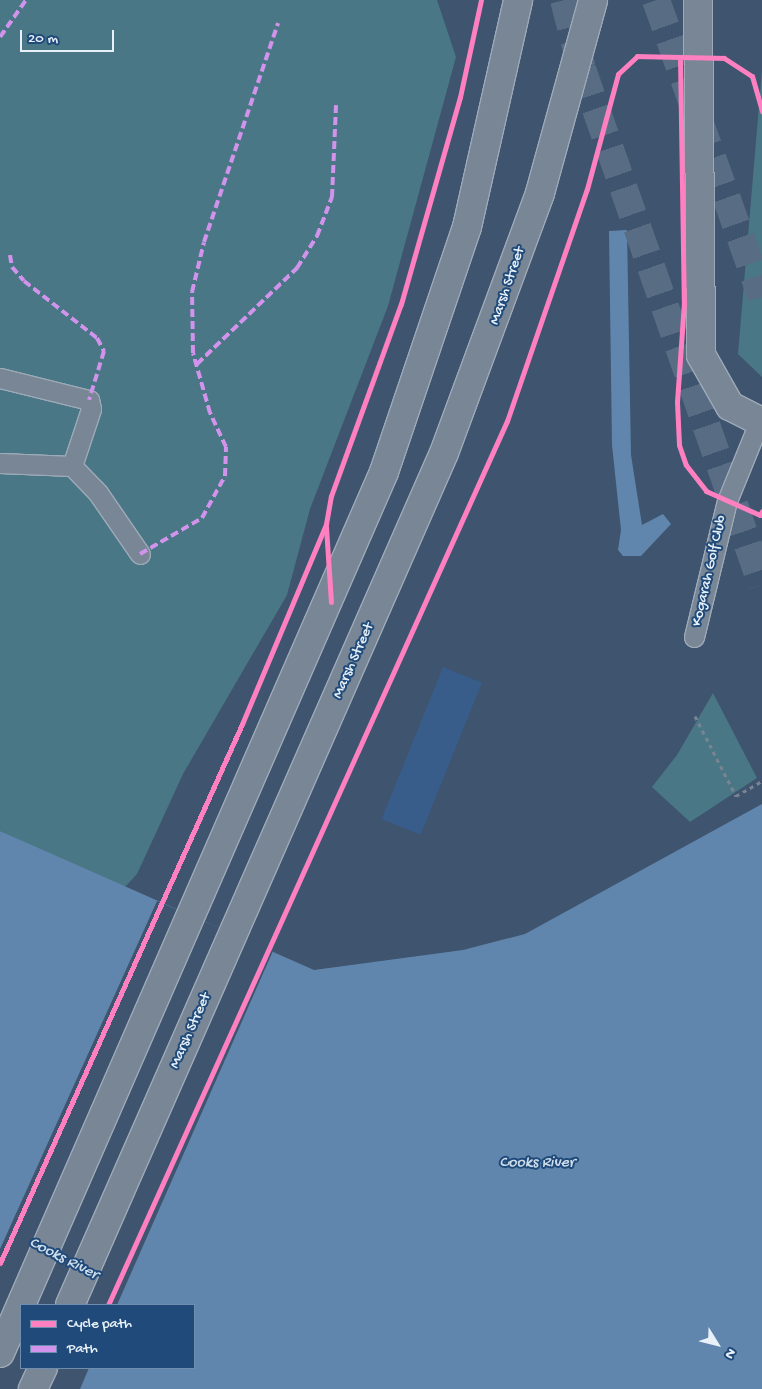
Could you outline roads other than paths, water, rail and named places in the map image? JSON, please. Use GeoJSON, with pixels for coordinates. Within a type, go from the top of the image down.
{"type":"FeatureCollection","features":[{"type":"Feature","properties":{"kind":"main road"},"geometry":{"type":"LineString","coordinates":[[21,1304],[355,546],[432,336],[467,226],[518,0]]}},
{"type":"Feature","properties":{"kind":"main road","name":"Marsh Street"},"geometry":{"type":"LineString","coordinates":[[70,1304],[304,772],[480,364],[540,193],[593,0]]}},
{"type":"Feature","properties":{"kind":"main road"},"geometry":{"type":"LineString","coordinates":[[698,0],[701,356],[730,406],[761,422]]}},
{"type":"Feature","properties":{"kind":"main road"},"geometry":{"type":"LineString","coordinates":[[0,1341],[20,1307]]}},
{"type":"Feature","properties":{"kind":"main road"},"geometry":{"type":"LineString","coordinates":[[0,1353],[20,1307]]}},
{"type":"Feature","properties":{"kind":"main road"},"geometry":{"type":"LineString","coordinates":[[33,1389],[43,1369]]}},
{"type":"Feature","properties":{"kind":"main road"},"geometry":{"type":"LineString","coordinates":[[41,1389],[48,1369]]}},
{"type":"Feature","properties":{"kind":"lane"},"geometry":{"type":"LineString","coordinates":[[0,378],[89,400],[91,408],[72,466]]}},
{"type":"Feature","properties":{"kind":"lane","name":"Kogarah Golf Club"},"geometry":{"type":"LineString","coordinates":[[694,636],[726,501],[761,422]]}},
{"type":"Feature","properties":{"kind":"lane"},"geometry":{"type":"LineString","coordinates":[[0,463],[72,466],[98,493],[140,554]]}},
{"type":"Feature","properties":{"kind":"water"},"geometry":{"type":"Polygon","coordinates":[[[627,230],[631,455],[642,525],[663,514],[671,524],[641,556],[623,556],[618,550],[621,530],[612,445],[609,231],[627,230]]]}},
{"type":"Feature","properties":{"kind":"water","name":"Cooks River"},"geometry":{"type":"Polygon","coordinates":[[[762,804],[762,1389],[0,1389],[0,831],[314,970],[463,950],[525,934],[762,804]]]}},
{"type":"Feature","properties":{"kind":"tunnel"},"geometry":{"type":"LineString","coordinates":[[564,0],[582,69],[762,585]]}},
{"type":"Feature","properties":{"kind":"tunnel"},"geometry":{"type":"LineString","coordinates":[[656,0],[762,297]]}}]}
